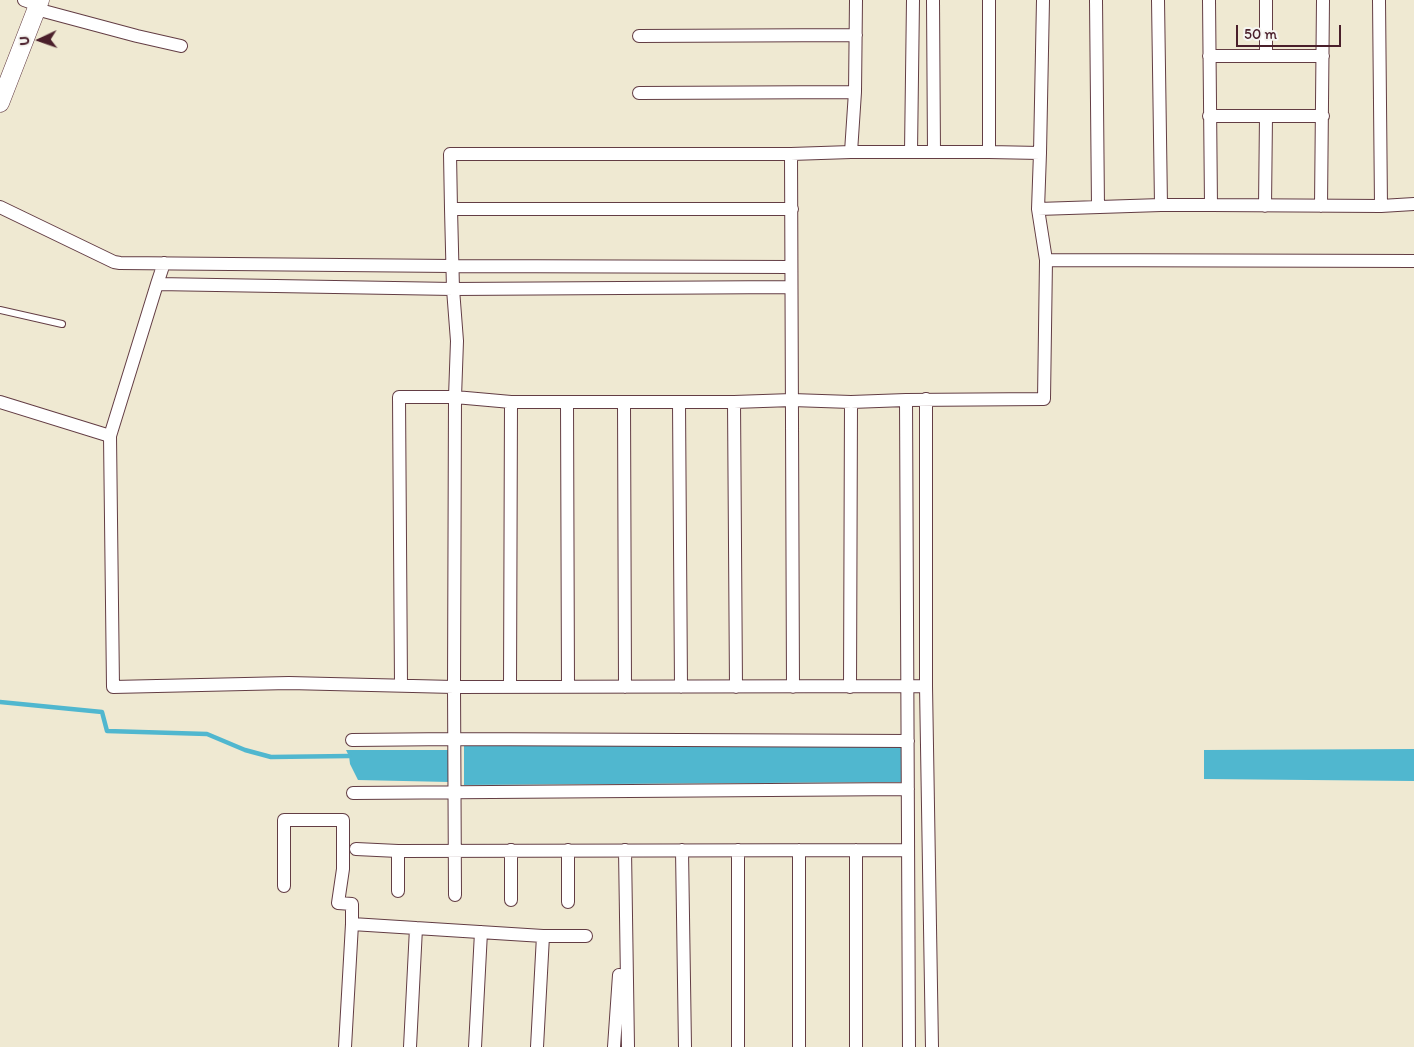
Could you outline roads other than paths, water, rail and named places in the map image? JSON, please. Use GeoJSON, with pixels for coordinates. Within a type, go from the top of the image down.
{"type":"FeatureCollection","features":[{"type":"Feature","properties":{"kind":"street"},"geometry":{"type":"LineString","coordinates":[[851,152],[855,92],[856,0]]}},
{"type":"Feature","properties":{"kind":"street"},"geometry":{"type":"LineString","coordinates":[[911,152],[913,0]]}},
{"type":"Feature","properties":{"kind":"street"},"geometry":{"type":"LineString","coordinates":[[934,0],[934,152]]}},
{"type":"Feature","properties":{"kind":"street"},"geometry":{"type":"LineString","coordinates":[[989,0],[989,152]]}},
{"type":"Feature","properties":{"kind":"street"},"geometry":{"type":"LineString","coordinates":[[401,685],[399,397],[511,402],[624,403],[1044,399],[1046,260],[1038,209],[1043,0]]}},
{"type":"Feature","properties":{"kind":"street"},"geometry":{"type":"LineString","coordinates":[[1096,0],[1098,207]]}},
{"type":"Feature","properties":{"kind":"street"},"geometry":{"type":"LineString","coordinates":[[1158,0],[1161,204]]}},
{"type":"Feature","properties":{"kind":"street"},"geometry":{"type":"LineString","coordinates":[[1209,0],[1211,205]]}},
{"type":"Feature","properties":{"kind":"street"},"geometry":{"type":"LineString","coordinates":[[1266,0],[1266,56]]}},
{"type":"Feature","properties":{"kind":"street"},"geometry":{"type":"LineString","coordinates":[[1320,206],[1323,116],[1323,0]]}},
{"type":"Feature","properties":{"kind":"street"},"geometry":{"type":"LineString","coordinates":[[1379,0],[1381,206]]}},
{"type":"Feature","properties":{"kind":"street"},"geometry":{"type":"LineString","coordinates":[[0,103],[35,4],[137,36],[181,46]]}},
{"type":"Feature","properties":{"kind":"street"},"geometry":{"type":"LineString","coordinates":[[639,36],[856,35]]}},
{"type":"Feature","properties":{"kind":"street"},"geometry":{"type":"LineString","coordinates":[[1209,56],[1323,56]]}},
{"type":"Feature","properties":{"kind":"street"},"geometry":{"type":"LineString","coordinates":[[638,93],[855,92]]}},
{"type":"Feature","properties":{"kind":"street"},"geometry":{"type":"LineString","coordinates":[[1209,116],[1323,116]]}},
{"type":"Feature","properties":{"kind":"street"},"geometry":{"type":"LineString","coordinates":[[1265,206],[1266,116]]}},
{"type":"Feature","properties":{"kind":"street"},"geometry":{"type":"LineString","coordinates":[[455,894],[455,398],[457,341],[452,266],[450,154],[1040,153]]}},
{"type":"Feature","properties":{"kind":"street"},"geometry":{"type":"LineString","coordinates":[[791,154],[793,687]]}},
{"type":"Feature","properties":{"kind":"street"},"geometry":{"type":"LineString","coordinates":[[1038,209],[1161,204],[1265,206],[1381,206],[1414,204]]}},
{"type":"Feature","properties":{"kind":"street"},"geometry":{"type":"LineString","coordinates":[[0,207],[114,262],[452,266],[791,267]]}},
{"type":"Feature","properties":{"kind":"street"},"geometry":{"type":"LineString","coordinates":[[451,209],[792,210]]}},
{"type":"Feature","properties":{"kind":"street"},"geometry":{"type":"LineString","coordinates":[[1046,260],[1414,261]]}},
{"type":"Feature","properties":{"kind":"street"},"geometry":{"type":"LineString","coordinates":[[164,263],[110,436],[113,687],[289,683],[568,687],[926,686]]}},
{"type":"Feature","properties":{"kind":"street"},"geometry":{"type":"LineString","coordinates":[[157,284],[453,289],[791,287]]}},
{"type":"Feature","properties":{"kind":"street"},"geometry":{"type":"LineString","coordinates":[[926,399],[926,686],[932,1047]]}},
{"type":"Feature","properties":{"kind":"street"},"geometry":{"type":"LineString","coordinates":[[906,400],[909,1047]]}},
{"type":"Feature","properties":{"kind":"street"},"geometry":{"type":"LineString","coordinates":[[0,402],[110,436]]}},
{"type":"Feature","properties":{"kind":"street"},"geometry":{"type":"LineString","coordinates":[[510,686],[511,402]]}},
{"type":"Feature","properties":{"kind":"street"},"geometry":{"type":"LineString","coordinates":[[567,402],[568,687]]}},
{"type":"Feature","properties":{"kind":"street"},"geometry":{"type":"LineString","coordinates":[[734,402],[736,687]]}},
{"type":"Feature","properties":{"kind":"street"},"geometry":{"type":"LineString","coordinates":[[850,687],[852,402]]}},
{"type":"Feature","properties":{"kind":"street"},"geometry":{"type":"LineString","coordinates":[[624,403],[625,687]]}},
{"type":"Feature","properties":{"kind":"street"},"geometry":{"type":"LineString","coordinates":[[679,403],[682,687]]}},
{"type":"Feature","properties":{"kind":"street"},"geometry":{"type":"LineString","coordinates":[[352,740],[908,741]]}},
{"type":"Feature","properties":{"kind":"street"},"geometry":{"type":"LineString","coordinates":[[353,793],[908,789]]}},
{"type":"Feature","properties":{"kind":"street"},"geometry":{"type":"LineString","coordinates":[[284,886],[284,820],[343,820],[343,870],[338,903],[352,904],[345,1047]]}},
{"type":"Feature","properties":{"kind":"street"},"geometry":{"type":"LineString","coordinates":[[356,850],[908,850]]}},
{"type":"Feature","properties":{"kind":"street"},"geometry":{"type":"LineString","coordinates":[[511,850],[511,900]]}},
{"type":"Feature","properties":{"kind":"street"},"geometry":{"type":"LineString","coordinates":[[568,850],[568,902]]}},
{"type":"Feature","properties":{"kind":"street"},"geometry":{"type":"LineString","coordinates":[[625,850],[628,1047]]}},
{"type":"Feature","properties":{"kind":"street"},"geometry":{"type":"LineString","coordinates":[[682,850],[685,1047]]}},
{"type":"Feature","properties":{"kind":"street"},"geometry":{"type":"LineString","coordinates":[[738,850],[738,1047]]}},
{"type":"Feature","properties":{"kind":"street"},"geometry":{"type":"LineString","coordinates":[[799,850],[799,1047]]}},
{"type":"Feature","properties":{"kind":"street"},"geometry":{"type":"LineString","coordinates":[[856,850],[856,1047]]}},
{"type":"Feature","properties":{"kind":"street"},"geometry":{"type":"LineString","coordinates":[[398,851],[398,891]]}},
{"type":"Feature","properties":{"kind":"street"},"geometry":{"type":"LineString","coordinates":[[614,1047],[625,901]]}},
{"type":"Feature","properties":{"kind":"street"},"geometry":{"type":"LineString","coordinates":[[352,924],[543,936],[586,936]]}},
{"type":"Feature","properties":{"kind":"street"},"geometry":{"type":"LineString","coordinates":[[410,1047],[416,928]]}},
{"type":"Feature","properties":{"kind":"street"},"geometry":{"type":"LineString","coordinates":[[475,1047],[481,932]]}},
{"type":"Feature","properties":{"kind":"street"},"geometry":{"type":"LineString","coordinates":[[537,1047],[543,936]]}},
{"type":"Feature","properties":{"kind":"lane"},"geometry":{"type":"LineString","coordinates":[[0,310],[62,324]]}},
{"type":"Feature","properties":{"kind":"water"},"geometry":{"type":"Polygon","coordinates":[[[464,745],[903,746],[903,782],[464,785],[464,745]]]}},
{"type":"Feature","properties":{"kind":"water"},"geometry":{"type":"Polygon","coordinates":[[[1414,749],[1414,781],[1204,779],[1204,750],[1414,749]]]}},
{"type":"Feature","properties":{"kind":"water"},"geometry":{"type":"Polygon","coordinates":[[[346,750],[448,750],[449,782],[358,780],[346,750]]]}},
{"type":"Feature","properties":{"kind":"waterway"},"geometry":{"type":"LineString","coordinates":[[0,702],[102,712],[107,731],[207,734],[245,750],[271,757],[349,756]]}}]}
